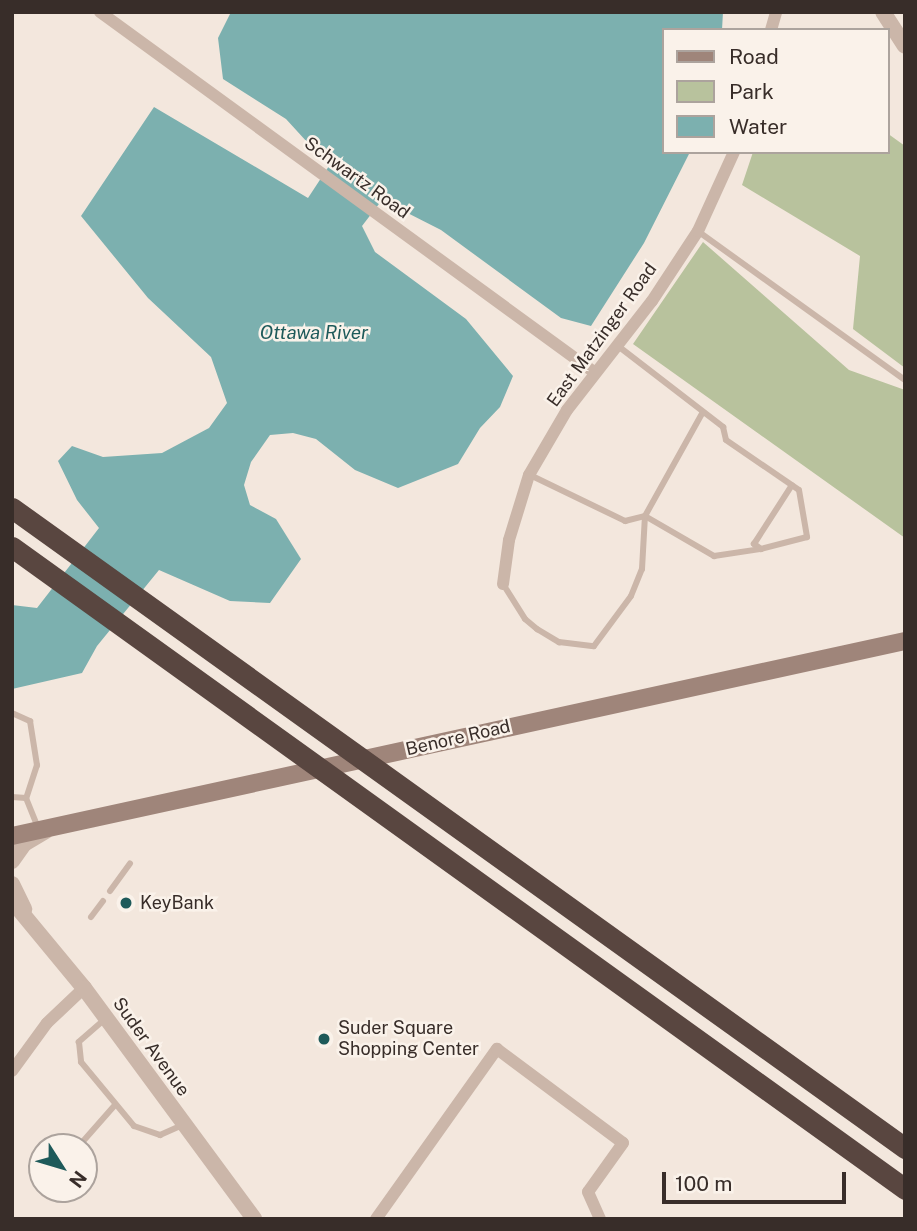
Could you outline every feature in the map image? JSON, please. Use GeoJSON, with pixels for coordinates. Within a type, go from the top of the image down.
{"type":"FeatureCollection","features":[{"type":"Feature","properties":{"kind":"highway"},"geometry":{"type":"LineString","coordinates":[[12,508],[905,1148]]}},
{"type":"Feature","properties":{"kind":"highway"},"geometry":{"type":"LineString","coordinates":[[12,547],[905,1189]]}},
{"type":"Feature","properties":{"kind":"main road","name":"Benore Road"},"geometry":{"type":"LineString","coordinates":[[29,831],[905,641]]}},
{"type":"Feature","properties":{"kind":"street","name":"Schwartz Road"},"geometry":{"type":"LineString","coordinates":[[100,12],[594,372]]}},
{"type":"Feature","properties":{"kind":"street"},"geometry":{"type":"LineString","coordinates":[[883,12],[905,46]]}},
{"type":"Feature","properties":{"kind":"street","name":"East Matzinger Road"},"geometry":{"type":"LineString","coordinates":[[503,584],[509,540],[529,475],[594,372],[652,301],[698,231],[733,154]]}},
{"type":"Feature","properties":{"kind":"street"},"geometry":{"type":"LineString","coordinates":[[12,861],[29,831]]}},
{"type":"Feature","properties":{"kind":"street"},"geometry":{"type":"LineString","coordinates":[[12,884],[26,915]]}},
{"type":"Feature","properties":{"kind":"street","name":"Suder Avenue"},"geometry":{"type":"LineString","coordinates":[[12,901],[84,988],[254,1219]]}},
{"type":"Feature","properties":{"kind":"street"},"geometry":{"type":"LineString","coordinates":[[12,1072],[47,1023],[84,988]]}},
{"type":"Feature","properties":{"kind":"street"},"geometry":{"type":"LineString","coordinates":[[376,1219],[497,1049],[623,1143],[589,1192],[600,1219]]}},
{"type":"Feature","properties":{"kind":"lane"},"geometry":{"type":"LineString","coordinates":[[698,231],[905,380]]}},
{"type":"Feature","properties":{"kind":"lane"},"geometry":{"type":"LineString","coordinates":[[529,475],[625,521],[645,516],[714,556],[807,537],[799,490],[726,440],[723,427],[616,345]]}},
{"type":"Feature","properties":{"kind":"lane"},"geometry":{"type":"LineString","coordinates":[[503,584],[525,619],[537,629],[559,642],[594,646],[631,596],[642,569],[645,516],[703,412]]}},
{"type":"Feature","properties":{"kind":"lane"},"geometry":{"type":"LineString","coordinates":[[761,548],[754,544],[792,485]]}},
{"type":"Feature","properties":{"kind":"lane"},"geometry":{"type":"LineString","coordinates":[[13,713],[30,721],[37,765],[26,798],[29,831]]}},
{"type":"Feature","properties":{"kind":"lane"},"geometry":{"type":"LineString","coordinates":[[12,797],[26,798]]}},
{"type":"Feature","properties":{"kind":"lane"},"geometry":{"type":"LineString","coordinates":[[110,891],[130,863]]}},
{"type":"Feature","properties":{"kind":"lane"},"geometry":{"type":"LineString","coordinates":[[92,917],[103,901]]}},
{"type":"Feature","properties":{"kind":"lane"},"geometry":{"type":"LineString","coordinates":[[106,1018],[86,1034],[76,1052],[114,1106],[134,1126],[160,1135],[184,1124]]}},
{"type":"Feature","properties":{"kind":"lane"},"geometry":{"type":"LineString","coordinates":[[90,1133],[114,1106]]}},
{"type":"Feature","properties":{"kind":"green space"},"geometry":{"type":"Polygon","coordinates":[[[889,134],[905,146],[905,368],[853,329],[860,256],[742,185],[752,154],[889,154],[889,134]]]}},
{"type":"Feature","properties":{"kind":"green space"},"geometry":{"type":"Polygon","coordinates":[[[703,242],[849,370],[905,390],[905,538],[633,344],[703,242]]]}},
{"type":"Feature","properties":{"kind":"water","name":"Ottawa River"},"geometry":{"type":"Polygon","coordinates":[[[231,12],[723,12],[722,28],[662,28],[662,154],[689,154],[644,243],[591,326],[561,318],[441,230],[382,200],[362,226],[375,252],[466,319],[513,376],[500,407],[480,428],[458,464],[398,488],[355,470],[316,439],[293,433],[270,435],[251,462],[244,485],[250,505],[276,519],[301,559],[270,603],[230,601],[159,570],[97,646],[82,673],[12,689],[12,605],[37,608],[99,528],[77,500],[58,461],[72,446],[103,457],[162,453],[209,428],[227,403],[211,357],[148,298],[81,216],[154,107],[308,198],[329,166],[286,119],[223,79],[218,38],[231,12]]]}},
{"type":"Feature","properties":{"kind":"place","name":"KeyBank"},"geometry":{"type":"Point","coordinates":[126,903]}},
{"type":"Feature","properties":{"kind":"place","name":"Suder Square Shopping Center"},"geometry":{"type":"Point","coordinates":[324,1039]}}]}
